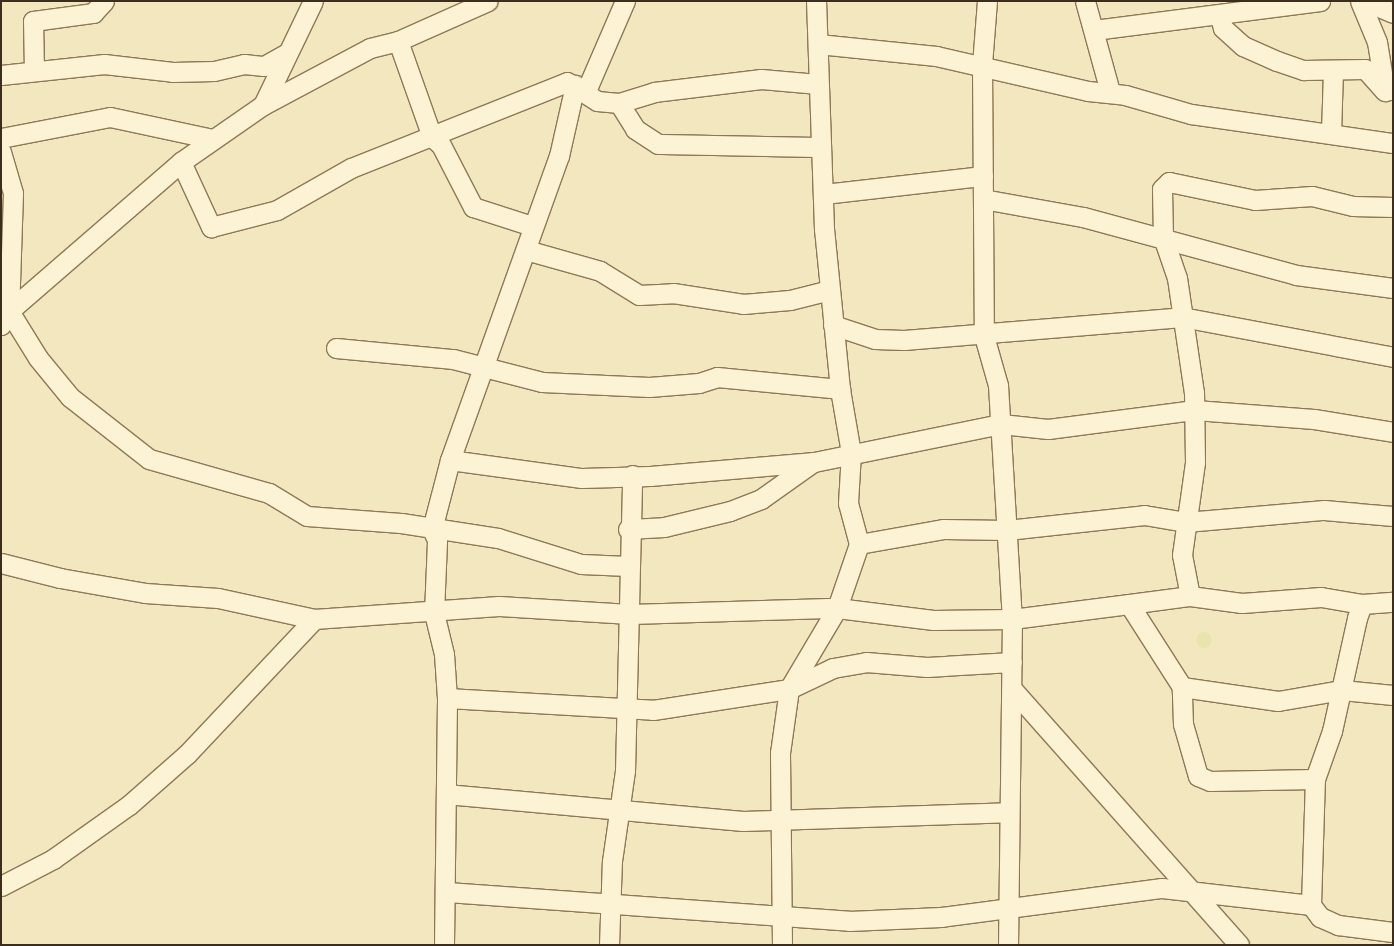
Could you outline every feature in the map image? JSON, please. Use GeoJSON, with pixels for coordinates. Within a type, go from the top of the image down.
{"type":"FeatureCollection","features":[{"type":"Feature","properties":{"kind":"street"},"geometry":{"type":"LineString","coordinates":[[34,71],[33,21],[93,13],[104,1]]}},
{"type":"Feature","properties":{"kind":"street"},"geometry":{"type":"LineString","coordinates":[[263,104],[313,1]]}},
{"type":"Feature","properties":{"kind":"street"},"geometry":{"type":"LineString","coordinates":[[5,318],[181,162],[263,104],[370,48],[398,41],[488,1]]}},
{"type":"Feature","properties":{"kind":"street"},"geometry":{"type":"LineString","coordinates":[[444,945],[447,892],[447,698],[444,654],[434,612],[437,540],[432,529],[450,460],[526,250],[532,226],[559,156],[581,88],[625,1]]}},
{"type":"Feature","properties":{"kind":"street"},"geometry":{"type":"LineString","coordinates":[[782,945],[780,916],[782,820],[780,753],[789,689],[838,608],[859,544],[848,503],[851,453],[840,389],[830,290],[820,147],[816,1]]}},
{"type":"Feature","properties":{"kind":"street"},"geometry":{"type":"LineString","coordinates":[[987,1],[982,65],[984,336],[998,385],[1012,620],[1008,945]]}},
{"type":"Feature","properties":{"kind":"street"},"geometry":{"type":"LineString","coordinates":[[1084,1],[1094,30],[1110,92]]}},
{"type":"Feature","properties":{"kind":"street"},"geometry":{"type":"LineString","coordinates":[[1094,30],[1220,17],[1320,1]]}},
{"type":"Feature","properties":{"kind":"street"},"geometry":{"type":"LineString","coordinates":[[1360,1],[1377,42],[1390,93]]}},
{"type":"Feature","properties":{"kind":"street"},"geometry":{"type":"LineString","coordinates":[[1365,1],[1393,13]]}},
{"type":"Feature","properties":{"kind":"street"},"geometry":{"type":"LineString","coordinates":[[1220,17],[1223,28],[1243,46],[1304,70],[1333,72],[1365,69],[1390,93]]}},
{"type":"Feature","properties":{"kind":"street"},"geometry":{"type":"LineString","coordinates":[[398,41],[432,136],[442,145],[473,207],[532,226]]}},
{"type":"Feature","properties":{"kind":"street"},"geometry":{"type":"LineString","coordinates":[[818,44],[982,65],[1088,91],[1110,92],[1191,114],[1393,143]]}},
{"type":"Feature","properties":{"kind":"street"},"geometry":{"type":"LineString","coordinates":[[1,75],[104,64],[173,72],[214,71],[244,64],[264,66],[287,53]]}},
{"type":"Feature","properties":{"kind":"street"},"geometry":{"type":"LineString","coordinates":[[1331,134],[1333,72]]}},
{"type":"Feature","properties":{"kind":"street"},"geometry":{"type":"LineString","coordinates":[[181,162],[211,227],[277,210],[351,168],[530,95],[567,82],[581,88],[597,101],[619,103],[654,92],[761,79],[818,84]]}},
{"type":"Feature","properties":{"kind":"street"},"geometry":{"type":"LineString","coordinates":[[619,103],[635,130],[658,144],[820,147]]}},
{"type":"Feature","properties":{"kind":"street"},"geometry":{"type":"LineString","coordinates":[[1,138],[110,117],[213,139]]}},
{"type":"Feature","properties":{"kind":"street"},"geometry":{"type":"LineString","coordinates":[[1,152],[7,194],[5,318],[70,397],[148,459],[269,493],[307,516],[498,538],[586,565],[628,566]]}},
{"type":"Feature","properties":{"kind":"street"},"geometry":{"type":"LineString","coordinates":[[824,194],[983,176]]}},
{"type":"Feature","properties":{"kind":"street"},"geometry":{"type":"LineString","coordinates":[[1190,596],[1182,554],[1195,462],[1195,410],[1177,278],[1163,237],[1162,189],[1169,182],[1255,200],[1312,196],[1353,206],[1393,208]]}},
{"type":"Feature","properties":{"kind":"street"},"geometry":{"type":"LineString","coordinates":[[983,199],[1163,237],[1296,275],[1393,288]]}},
{"type":"Feature","properties":{"kind":"street"},"geometry":{"type":"LineString","coordinates":[[526,250],[600,271],[639,295],[673,293],[743,304],[790,300],[830,290]]}},
{"type":"Feature","properties":{"kind":"street"},"geometry":{"type":"LineString","coordinates":[[833,326],[875,339],[984,336],[1182,318],[1393,357]]}},
{"type":"Feature","properties":{"kind":"street"},"geometry":{"type":"LineString","coordinates":[[336,348],[453,359],[484,369],[581,385],[649,387],[717,377],[840,389]]}},
{"type":"Feature","properties":{"kind":"street"},"geometry":{"type":"LineString","coordinates":[[450,460],[582,478],[632,475],[814,462],[1001,424],[1048,429],[1195,410],[1314,418],[1393,432]]}},
{"type":"Feature","properties":{"kind":"street"},"geometry":{"type":"LineString","coordinates":[[628,529],[664,526],[730,512],[761,499],[814,462]]}},
{"type":"Feature","properties":{"kind":"street"},"geometry":{"type":"LineString","coordinates":[[610,945],[627,710],[630,614],[628,529],[632,475]]}},
{"type":"Feature","properties":{"kind":"street"},"geometry":{"type":"LineString","coordinates":[[859,544],[943,529],[1007,530],[1144,516],[1186,522],[1324,510],[1393,516]]}},
{"type":"Feature","properties":{"kind":"street"},"geometry":{"type":"LineString","coordinates":[[1,563],[69,580],[145,593],[218,598],[314,619],[499,606],[630,614],[838,608],[932,620],[1012,620],[1190,596],[1242,603],[1321,597],[1362,604],[1393,602]]}},
{"type":"Feature","properties":{"kind":"street"},"geometry":{"type":"LineString","coordinates":[[1129,604],[1182,687],[1183,724],[1198,776],[1210,781],[1315,779]]}},
{"type":"Feature","properties":{"kind":"street"},"geometry":{"type":"LineString","coordinates":[[1362,604],[1342,690],[1315,779],[1311,905],[1320,917],[1338,925],[1393,932]]}},
{"type":"Feature","properties":{"kind":"street"},"geometry":{"type":"LineString","coordinates":[[1,886],[53,858],[129,805],[187,754],[314,619]]}},
{"type":"Feature","properties":{"kind":"street"},"geometry":{"type":"LineString","coordinates":[[447,698],[627,710],[690,706],[789,689],[833,668],[866,662],[927,667],[1012,662]]}},
{"type":"Feature","properties":{"kind":"street"},"geometry":{"type":"LineString","coordinates":[[1182,687],[1278,700],[1342,690],[1393,695]]}},
{"type":"Feature","properties":{"kind":"street"},"geometry":{"type":"LineString","coordinates":[[1012,689],[1127,824],[1192,891],[1238,945]]}},
{"type":"Feature","properties":{"kind":"street"},"geometry":{"type":"LineString","coordinates":[[446,794],[620,809],[701,819],[782,820],[1009,812]]}},
{"type":"Feature","properties":{"kind":"street"},"geometry":{"type":"LineString","coordinates":[[447,892],[612,905],[849,920],[941,917],[1162,888],[1311,905]]}},
{"type":"Feature","properties":{"kind":"shaded area"},"geometry":{"type":"Polygon","coordinates":[[[1201,632],[1207,632],[1212,637],[1210,646],[1201,648],[1196,643],[1196,637],[1201,632]]]}}]}
